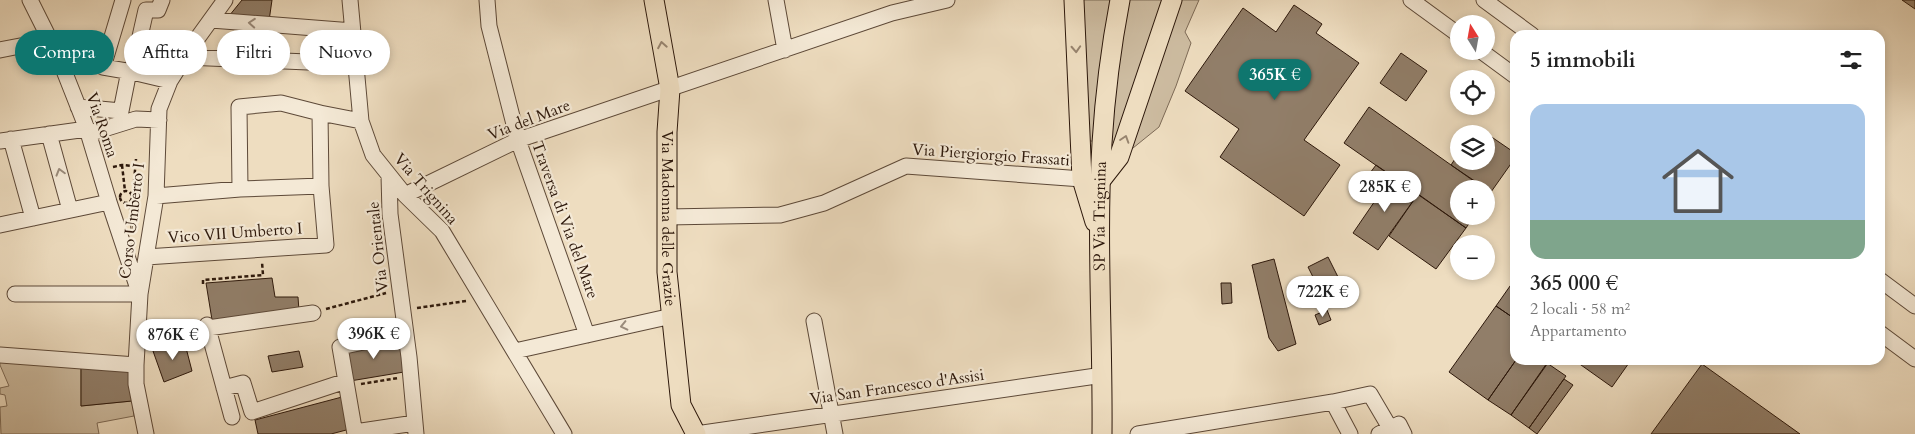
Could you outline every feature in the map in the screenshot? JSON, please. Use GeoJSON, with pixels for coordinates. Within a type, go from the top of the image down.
{"type":"FeatureCollection","features":[{"type":"Feature","properties":{"kind":"main road","name":"Via Madonna delle Grazie"},"geometry":{"type":"LineString","coordinates":[[654,0],[670,89],[667,132],[667,272],[681,405],[696,434]]}},
{"type":"Feature","properties":{"kind":"main road"},"geometry":{"type":"LineString","coordinates":[[1074,0],[1082,179],[1100,237]]}},
{"type":"Feature","properties":{"kind":"main road","name":"SP Via Trignina"},"geometry":{"type":"LineString","coordinates":[[1102,434],[1103,375],[1100,237],[1102,143],[1111,48],[1120,0]]}},
{"type":"Feature","properties":{"kind":"main road"},"geometry":{"type":"LineString","coordinates":[[1101,180],[1119,157],[1172,0]]}},
{"type":"Feature","properties":{"kind":"street","name":"Via Roma"},"geometry":{"type":"LineString","coordinates":[[30,0],[45,30]]}},
{"type":"Feature","properties":{"kind":"street"},"geometry":{"type":"LineString","coordinates":[[114,30],[123,0]]}},
{"type":"Feature","properties":{"kind":"street"},"geometry":{"type":"LineString","coordinates":[[141,30],[146,10],[158,10],[162,0]]}},
{"type":"Feature","properties":{"kind":"street","name":"Corso Umberto I"},"geometry":{"type":"LineString","coordinates":[[204,30],[225,0]]}},
{"type":"Feature","properties":{"kind":"street","name":"Via Trignina"},"geometry":{"type":"LineString","coordinates":[[350,0],[353,30]]}},
{"type":"Feature","properties":{"kind":"street","name":"Traversa di Via del Mare"},"geometry":{"type":"LineString","coordinates":[[487,0],[488,26],[518,140],[587,335]]}},
{"type":"Feature","properties":{"kind":"street"},"geometry":{"type":"LineString","coordinates":[[776,0],[786,50]]}},
{"type":"Feature","properties":{"kind":"street"},"geometry":{"type":"LineString","coordinates":[[1411,0],[1450,28]]}},
{"type":"Feature","properties":{"kind":"street"},"geometry":{"type":"LineString","coordinates":[[1484,0],[1525,30]]}},
{"type":"Feature","properties":{"kind":"street","name":"Via del Mare"},"geometry":{"type":"LineString","coordinates":[[405,195],[518,140],[892,14],[943,1]]}},
{"type":"Feature","properties":{"kind":"street"},"geometry":{"type":"LineString","coordinates":[[211,20],[340,30]]}},
{"type":"Feature","properties":{"kind":"street"},"geometry":{"type":"LineString","coordinates":[[0,50],[15,47]]}},
{"type":"Feature","properties":{"kind":"street"},"geometry":{"type":"LineString","coordinates":[[207,58],[300,62]]}},
{"type":"Feature","properties":{"kind":"street"},"geometry":{"type":"LineString","coordinates":[[1493,60],[1510,72]]}},
{"type":"Feature","properties":{"kind":"street","name":"Via Roma"},"geometry":{"type":"LineString","coordinates":[[66,75],[88,131],[109,202],[140,294]]}},
{"type":"Feature","properties":{"kind":"street"},"geometry":{"type":"LineString","coordinates":[[123,117],[130,75]]}},
{"type":"Feature","properties":{"kind":"street"},"geometry":{"type":"LineString","coordinates":[[147,75],[170,81]]}},
{"type":"Feature","properties":{"kind":"street","name":"Corso Umberto I"},"geometry":{"type":"LineString","coordinates":[[146,434],[136,384],[140,294],[156,196],[160,109],[174,75]]}},
{"type":"Feature","properties":{"kind":"street","name":"Via Trignina"},"geometry":{"type":"LineString","coordinates":[[357,75],[361,121],[373,155],[405,195],[442,231],[564,434]]}},
{"type":"Feature","properties":{"kind":"street"},"geometry":{"type":"LineString","coordinates":[[240,189],[239,107],[280,103],[361,121]]}},
{"type":"Feature","properties":{"kind":"street"},"geometry":{"type":"LineString","coordinates":[[78,107],[123,117],[159,120]]}},
{"type":"Feature","properties":{"kind":"street"},"geometry":{"type":"LineString","coordinates":[[156,196],[240,189],[322,186],[320,113]]}},
{"type":"Feature","properties":{"kind":"street"},"geometry":{"type":"LineString","coordinates":[[33,218],[6,140],[88,131],[123,117]]}},
{"type":"Feature","properties":{"kind":"street"},"geometry":{"type":"LineString","coordinates":[[49,134],[70,210]]}},
{"type":"Feature","properties":{"kind":"street","name":"Via Piergiorgio Frassati"},"geometry":{"type":"LineString","coordinates":[[667,217],[780,215],[824,203],[906,166],[1082,179]]}},
{"type":"Feature","properties":{"kind":"street","name":"Via Orientale"},"geometry":{"type":"LineString","coordinates":[[389,175],[390,214],[411,375],[415,428]]}},
{"type":"Feature","properties":{"kind":"street","name":"Vico VII Umberto I"},"geometry":{"type":"LineString","coordinates":[[146,256],[326,245],[322,186]]}},
{"type":"Feature","properties":{"kind":"street"},"geometry":{"type":"LineString","coordinates":[[0,225],[109,202]]}},
{"type":"Feature","properties":{"kind":"street"},"geometry":{"type":"LineString","coordinates":[[1885,284],[1915,306]]}},
{"type":"Feature","properties":{"kind":"street"},"geometry":{"type":"LineString","coordinates":[[15,294],[140,294]]}},
{"type":"Feature","properties":{"kind":"street"},"geometry":{"type":"LineString","coordinates":[[232,416],[208,327],[313,313]]}},
{"type":"Feature","properties":{"kind":"street"},"geometry":{"type":"LineString","coordinates":[[392,337],[400,336],[403,313]]}},
{"type":"Feature","properties":{"kind":"street"},"geometry":{"type":"LineString","coordinates":[[515,351],[672,316]]}},
{"type":"Feature","properties":{"kind":"street"},"geometry":{"type":"LineString","coordinates":[[814,322],[835,434]]}},
{"type":"Feature","properties":{"kind":"street"},"geometry":{"type":"LineString","coordinates":[[1885,337],[1915,359]]}},
{"type":"Feature","properties":{"kind":"street"},"geometry":{"type":"LineString","coordinates":[[374,340],[340,347],[355,433],[415,428]]}},
{"type":"Feature","properties":{"kind":"street"},"geometry":{"type":"LineString","coordinates":[[0,355],[136,365]]}},
{"type":"Feature","properties":{"kind":"street","name":"Via San Francesco d'Assisi"},"geometry":{"type":"LineString","coordinates":[[696,434],[1103,375]]}},
{"type":"Feature","properties":{"kind":"street"},"geometry":{"type":"LineString","coordinates":[[224,388],[243,383],[252,412],[347,384]]}},
{"type":"Feature","properties":{"kind":"street"},"geometry":{"type":"LineString","coordinates":[[1138,434],[1167,432],[1370,394],[1391,432]]}},
{"type":"Feature","properties":{"kind":"street"},"geometry":{"type":"LineString","coordinates":[[1333,402],[1350,434]]}},
{"type":"Feature","properties":{"kind":"path"},"geometry":{"type":"LineString","coordinates":[[125,190],[120,194],[123,202],[130,202],[136,159]]}},
{"type":"Feature","properties":{"kind":"path"},"geometry":{"type":"LineString","coordinates":[[125,190],[122,165],[135,167]]}},
{"type":"Feature","properties":{"kind":"path"},"geometry":{"type":"LineString","coordinates":[[125,190],[140,196],[132,233]]}},
{"type":"Feature","properties":{"kind":"path"},"geometry":{"type":"LineString","coordinates":[[203,284],[203,280],[263,275],[262,248]]}},
{"type":"Feature","properties":{"kind":"path"},"geometry":{"type":"LineString","coordinates":[[313,313],[400,289]]}},
{"type":"Feature","properties":{"kind":"path"},"geometry":{"type":"LineString","coordinates":[[403,313],[483,298]]}},
{"type":"Feature","properties":{"kind":"path"},"geometry":{"type":"LineString","coordinates":[[347,384],[411,375]]}},
{"type":"Feature","properties":{"kind":"shaded area"},"geometry":{"type":"Polygon","coordinates":[[[1078,0],[1199,0],[1185,32],[1191,43],[1159,127],[1133,148],[1085,140],[1078,0]]]}},
{"type":"Feature","properties":{"kind":"shaded area"},"geometry":{"type":"Polygon","coordinates":[[[137,202],[131,234],[129,204],[137,202]]]}},
{"type":"Feature","properties":{"kind":"shaded area"},"geometry":{"type":"Polygon","coordinates":[[[0,359],[81,368],[81,406],[132,401],[134,416],[97,423],[99,434],[1,434],[0,407],[7,406],[5,395],[0,394],[0,388],[9,386],[0,365],[0,359]]]}},
{"type":"Feature","properties":{"kind":"building"},"geometry":{"type":"Polygon","coordinates":[[[242,0],[272,0],[269,21],[229,16],[242,0]]]}},
{"type":"Feature","properties":{"kind":"building"},"geometry":{"type":"Polygon","coordinates":[[[1902,0],[1915,0],[1915,9],[1902,0]]]}},
{"type":"Feature","properties":{"kind":"building"},"geometry":{"type":"Polygon","coordinates":[[[1294,5],[1322,24],[1316,33],[1359,63],[1304,140],[1340,165],[1304,216],[1220,157],[1239,129],[1185,91],[1243,8],[1276,32],[1294,5]]]}},
{"type":"Feature","properties":{"kind":"building"},"geometry":{"type":"Polygon","coordinates":[[[1401,53],[1427,71],[1406,101],[1380,83],[1401,53]]]}},
{"type":"Feature","properties":{"kind":"building"},"geometry":{"type":"Polygon","coordinates":[[[1369,107],[1450,164],[1450,170],[1458,170],[1472,180],[1450,180],[1450,217],[1344,143],[1369,107]]]}},
{"type":"Feature","properties":{"kind":"building"},"geometry":{"type":"Polygon","coordinates":[[[1495,139],[1510,150],[1510,165],[1495,186],[1495,180],[1473,180],[1458,170],[1495,170],[1495,139]]]}},
{"type":"Feature","properties":{"kind":"building"},"geometry":{"type":"Polygon","coordinates":[[[1376,165],[1392,176],[1378,197],[1367,190],[1373,181],[1367,177],[1376,165]]]}},
{"type":"Feature","properties":{"kind":"building"},"geometry":{"type":"Polygon","coordinates":[[[1392,176],[1418,194],[1378,250],[1353,233],[1392,176]]]}},
{"type":"Feature","properties":{"kind":"building"},"geometry":{"type":"Polygon","coordinates":[[[1418,194],[1450,217],[1450,225],[1462,225],[1466,228],[1461,235],[1450,235],[1450,250],[1436,269],[1389,236],[1418,194]]]}},
{"type":"Feature","properties":{"kind":"building"},"geometry":{"type":"Polygon","coordinates":[[[1328,257],[1345,291],[1325,301],[1308,267],[1328,257]]]}},
{"type":"Feature","properties":{"kind":"building"},"geometry":{"type":"Polygon","coordinates":[[[1274,259],[1296,344],[1278,351],[1269,338],[1252,265],[1274,259]]]}},
{"type":"Feature","properties":{"kind":"building"},"geometry":{"type":"Polygon","coordinates":[[[272,278],[275,297],[298,297],[299,311],[213,326],[206,283],[272,278]]]}},
{"type":"Feature","properties":{"kind":"building"},"geometry":{"type":"Polygon","coordinates":[[[1221,283],[1231,283],[1232,303],[1222,304],[1221,283]]]}},
{"type":"Feature","properties":{"kind":"building"},"geometry":{"type":"Polygon","coordinates":[[[1510,286],[1510,316],[1496,306],[1510,286]]]}},
{"type":"Feature","properties":{"kind":"building"},"geometry":{"type":"Polygon","coordinates":[[[1496,306],[1510,316],[1510,365],[1512,365],[1488,400],[1449,372],[1496,306]]]}},
{"type":"Feature","properties":{"kind":"building"},"geometry":{"type":"Polygon","coordinates":[[[1327,310],[1331,320],[1319,325],[1315,315],[1327,310]]]}},
{"type":"Feature","properties":{"kind":"building"},"geometry":{"type":"Polygon","coordinates":[[[184,340],[192,371],[164,382],[153,351],[184,340]]]}},
{"type":"Feature","properties":{"kind":"building"},"geometry":{"type":"Polygon","coordinates":[[[399,340],[404,372],[350,381],[345,348],[399,340]]]}},
{"type":"Feature","properties":{"kind":"building"},"geometry":{"type":"Polygon","coordinates":[[[299,351],[303,367],[272,372],[268,356],[299,351]]]}},
{"type":"Feature","properties":{"kind":"building"},"geometry":{"type":"Polygon","coordinates":[[[1512,365],[1546,365],[1511,415],[1488,400],[1512,365]]]}},
{"type":"Feature","properties":{"kind":"building"},"geometry":{"type":"Polygon","coordinates":[[[1546,365],[1550,365],[1566,376],[1529,428],[1511,415],[1546,365]]]}},
{"type":"Feature","properties":{"kind":"building"},"geometry":{"type":"Polygon","coordinates":[[[1581,365],[1627,365],[1612,387],[1581,365]]]}},
{"type":"Feature","properties":{"kind":"building"},"geometry":{"type":"Polygon","coordinates":[[[1701,365],[1703,365],[1800,434],[1651,434],[1701,365]]]}},
{"type":"Feature","properties":{"kind":"building"},"geometry":{"type":"Polygon","coordinates":[[[81,368],[132,369],[132,401],[81,406],[81,368]]]}},
{"type":"Feature","properties":{"kind":"building"},"geometry":{"type":"Polygon","coordinates":[[[1564,379],[1573,385],[1537,434],[1529,428],[1564,379]]]}},
{"type":"Feature","properties":{"kind":"building"},"geometry":{"type":"Polygon","coordinates":[[[342,397],[350,429],[331,434],[258,434],[255,420],[342,397]]]}}]}
